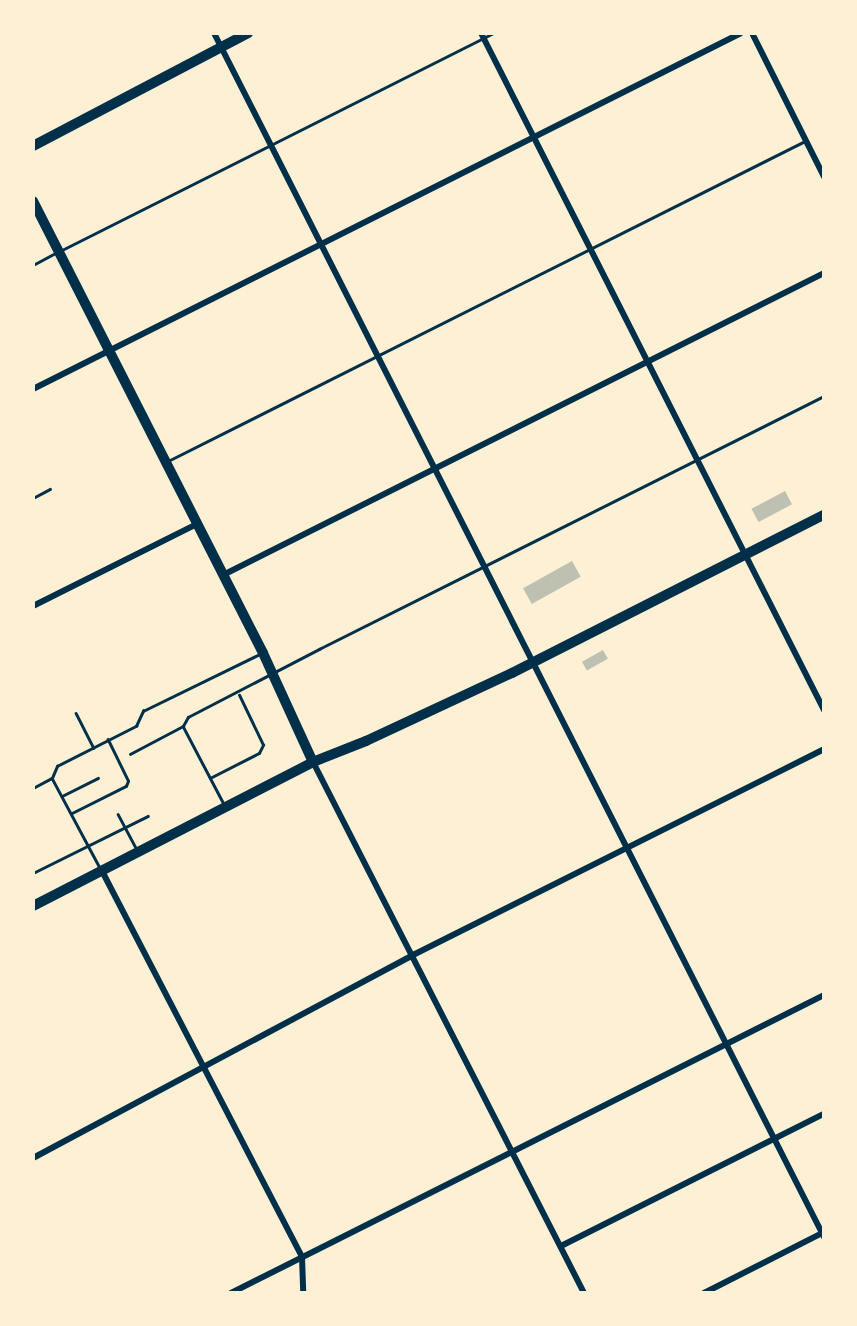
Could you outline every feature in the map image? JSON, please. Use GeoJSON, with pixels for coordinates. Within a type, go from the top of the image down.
{"type":"FeatureCollection","features":[{"type":"Feature","properties":{"kind":"main road"},"geometry":{"type":"LineString","coordinates":[[33,145],[248,33]]}},
{"type":"Feature","properties":{"kind":"main road"},"geometry":{"type":"LineString","coordinates":[[33,201],[263,653],[313,762]]}},
{"type":"Feature","properties":{"kind":"main road"},"geometry":{"type":"LineString","coordinates":[[33,906],[313,762],[366,741],[533,662],[824,515]]}},
{"type":"Feature","properties":{"kind":"street"},"geometry":{"type":"LineString","coordinates":[[214,33],[823,1234],[704,1293]]}},
{"type":"Feature","properties":{"kind":"street"},"geometry":{"type":"LineString","coordinates":[[33,389],[740,33]]}},
{"type":"Feature","properties":{"kind":"street"},"geometry":{"type":"LineString","coordinates":[[752,33],[824,177]]}},
{"type":"Feature","properties":{"kind":"street"},"geometry":{"type":"LineString","coordinates":[[482,36],[824,710]]}},
{"type":"Feature","properties":{"kind":"street"},"geometry":{"type":"LineString","coordinates":[[223,575],[824,273]]}},
{"type":"Feature","properties":{"kind":"street"},"geometry":{"type":"LineString","coordinates":[[33,606],[197,524]]}},
{"type":"Feature","properties":{"kind":"street"},"geometry":{"type":"LineString","coordinates":[[33,1158],[414,955],[824,749]]}},
{"type":"Feature","properties":{"kind":"street"},"geometry":{"type":"LineString","coordinates":[[313,762],[414,955],[584,1293]]}},
{"type":"Feature","properties":{"kind":"street"},"geometry":{"type":"LineString","coordinates":[[102,871],[201,1067],[302,1257],[303,1293]]}},
{"type":"Feature","properties":{"kind":"street"},"geometry":{"type":"LineString","coordinates":[[231,1293],[824,995]]}},
{"type":"Feature","properties":{"kind":"street"},"geometry":{"type":"LineString","coordinates":[[561,1246],[824,1114]]}},
{"type":"Feature","properties":{"kind":"lane"},"geometry":{"type":"LineString","coordinates":[[33,265],[482,36],[494,33]]}},
{"type":"Feature","properties":{"kind":"lane"},"geometry":{"type":"LineString","coordinates":[[166,462],[805,141]]}},
{"type":"Feature","properties":{"kind":"lane"},"geometry":{"type":"LineString","coordinates":[[130,754],[183,726],[188,718],[272,674],[824,396]]}},
{"type":"Feature","properties":{"kind":"lane"},"geometry":{"type":"LineString","coordinates":[[33,498],[50,489]]}},
{"type":"Feature","properties":{"kind":"lane"},"geometry":{"type":"LineString","coordinates":[[33,788],[52,778],[57,766],[136,726],[143,711],[263,653]]}},
{"type":"Feature","properties":{"kind":"lane"},"geometry":{"type":"LineString","coordinates":[[210,778],[260,753],[263,745],[238,694]]}},
{"type":"Feature","properties":{"kind":"lane"},"geometry":{"type":"LineString","coordinates":[[76,713],[94,748]]}},
{"type":"Feature","properties":{"kind":"lane"},"geometry":{"type":"LineString","coordinates":[[183,726],[226,807]]}},
{"type":"Feature","properties":{"kind":"lane"},"geometry":{"type":"LineString","coordinates":[[72,813],[126,786],[128,781],[108,740]]}},
{"type":"Feature","properties":{"kind":"lane"},"geometry":{"type":"LineString","coordinates":[[115,770],[121,767]]}},
{"type":"Feature","properties":{"kind":"lane"},"geometry":{"type":"LineString","coordinates":[[52,778],[102,871]]}},
{"type":"Feature","properties":{"kind":"lane"},"geometry":{"type":"LineString","coordinates":[[62,796],[98,778]]}},
{"type":"Feature","properties":{"kind":"lane"},"geometry":{"type":"LineString","coordinates":[[109,795],[112,801]]}},
{"type":"Feature","properties":{"kind":"lane"},"geometry":{"type":"LineString","coordinates":[[118,814],[138,852]]}},
{"type":"Feature","properties":{"kind":"lane"},"geometry":{"type":"LineString","coordinates":[[33,873],[148,816]]}},
{"type":"Feature","properties":{"kind":"building"},"geometry":{"type":"Polygon","coordinates":[[[785,491],[792,504],[758,522],[751,509],[785,491]]]}},
{"type":"Feature","properties":{"kind":"building"},"geometry":{"type":"Polygon","coordinates":[[[572,561],[581,577],[532,604],[523,588],[572,561]]]}},
{"type":"Feature","properties":{"kind":"building"},"geometry":{"type":"Polygon","coordinates":[[[603,650],[608,659],[587,670],[582,662],[603,650]]]}}]}
